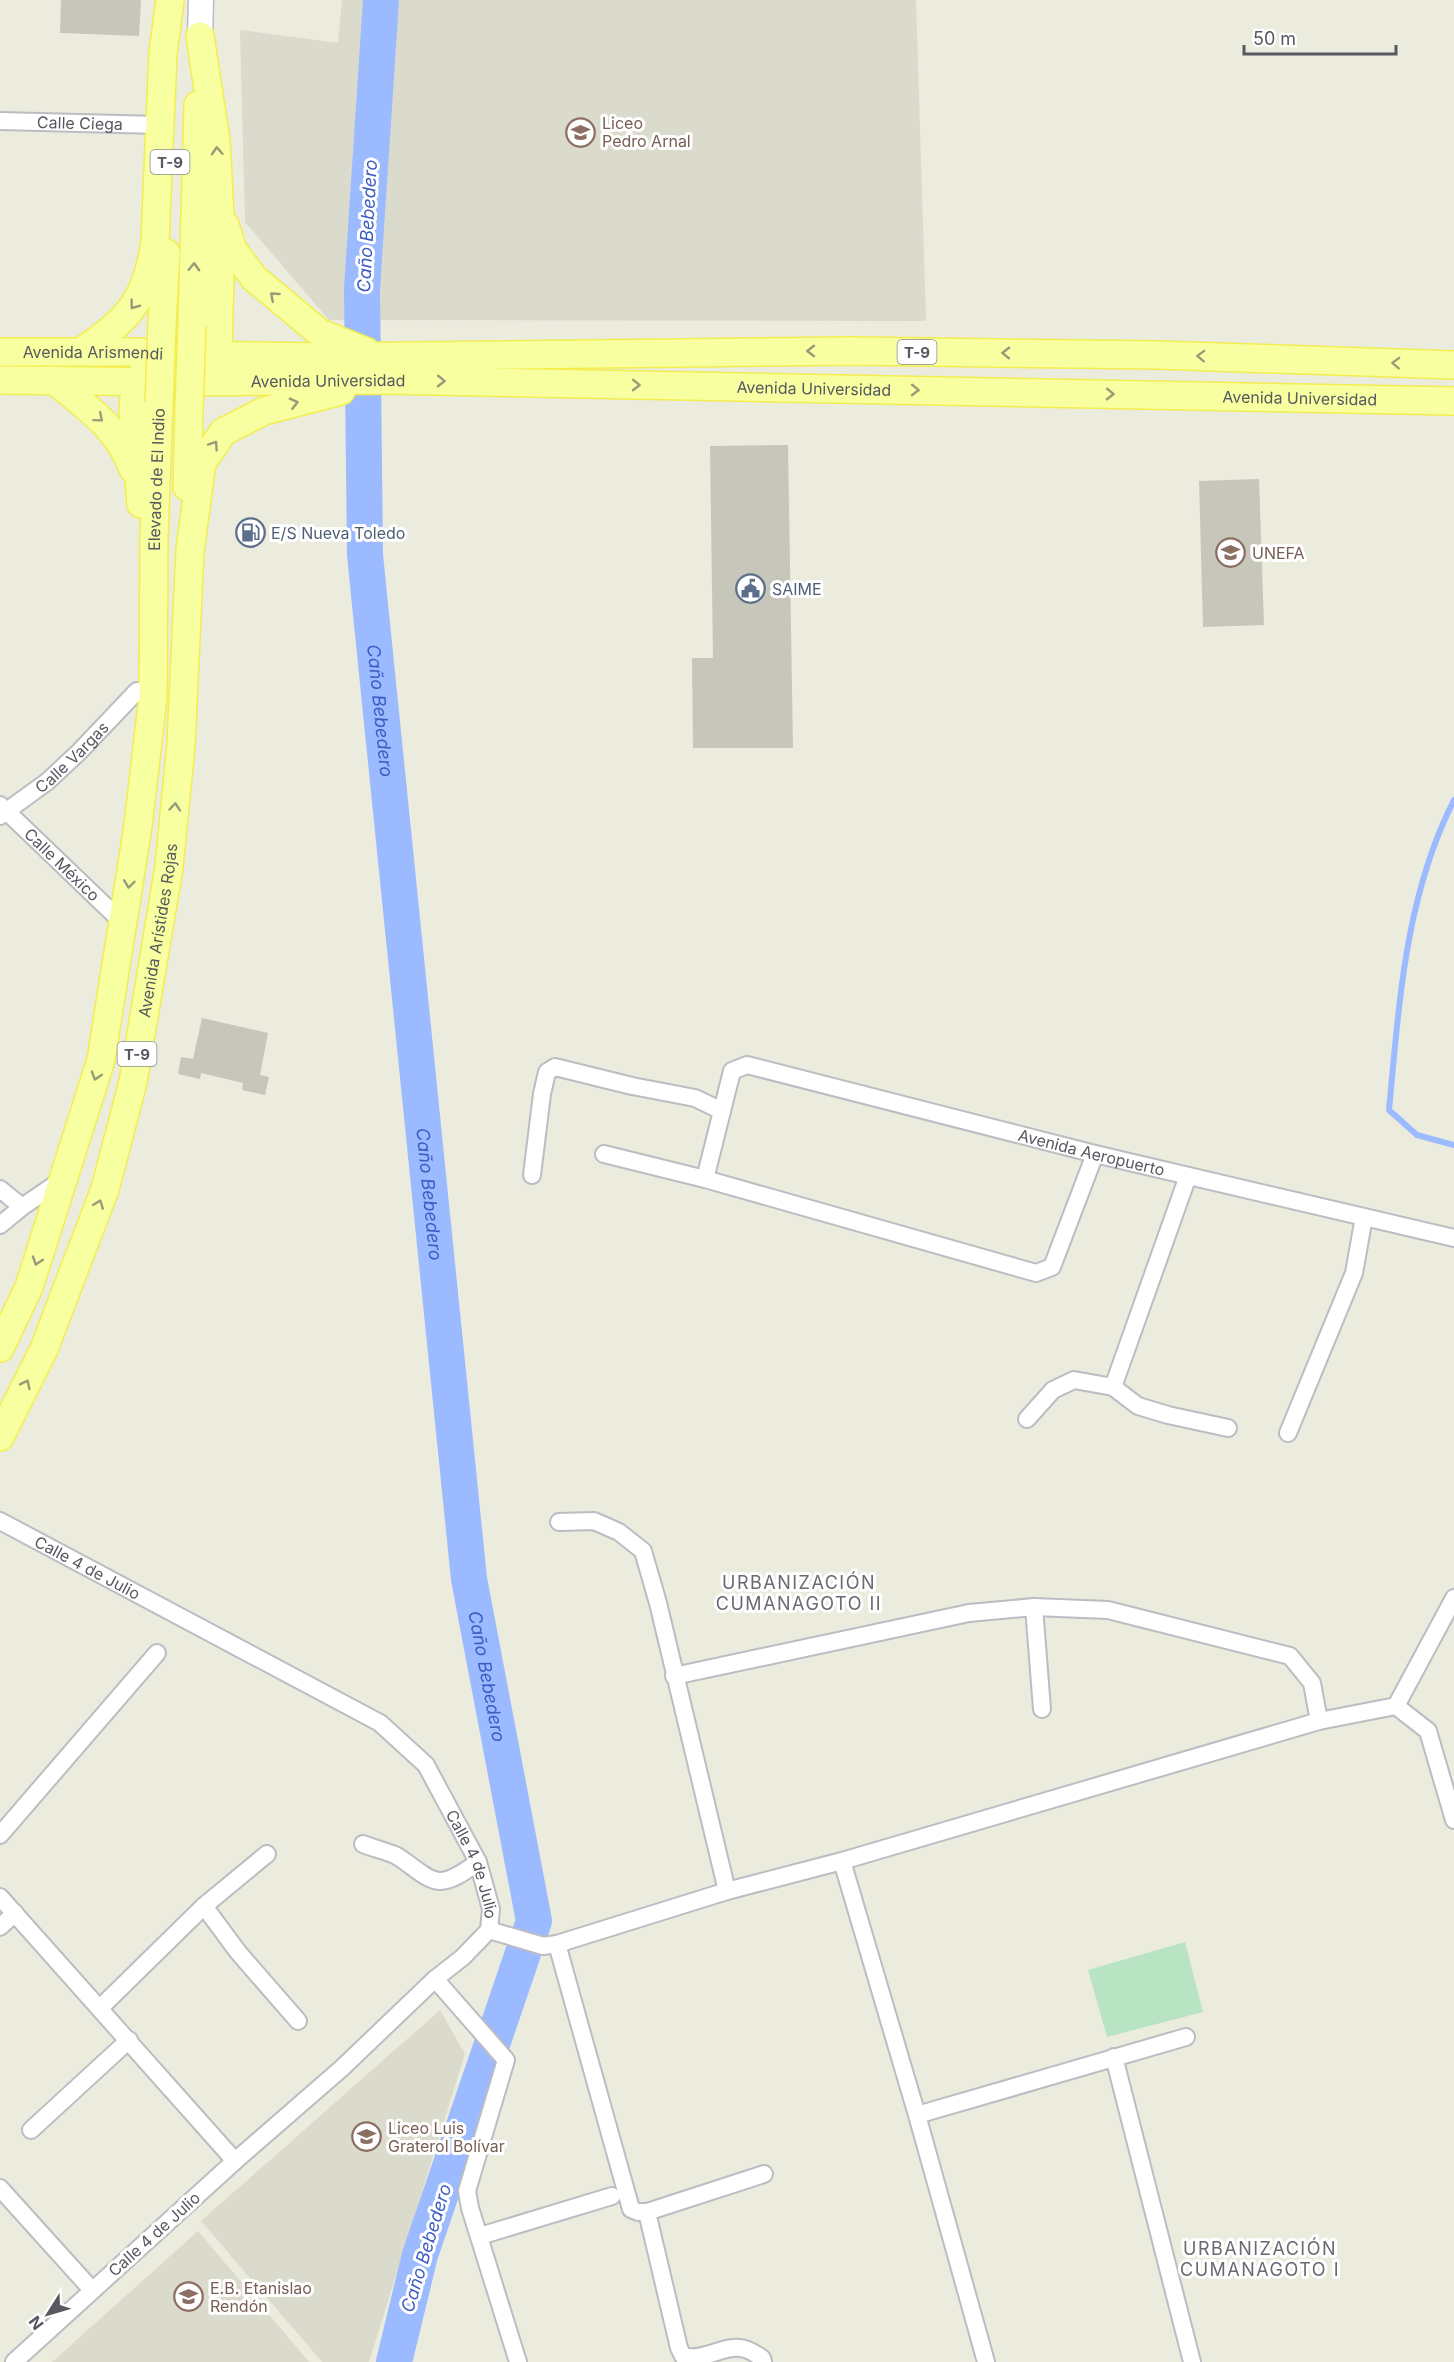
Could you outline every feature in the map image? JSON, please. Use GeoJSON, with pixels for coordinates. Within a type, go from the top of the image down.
{"type":"FeatureCollection","features":[{"type":"Feature","properties":{"kind":"main road"},"geometry":{"type":"LineString","coordinates":[[82,351],[123,318],[145,289],[151,270],[155,241],[163,53],[172,0]]}},
{"type":"Feature","properties":{"kind":"main road","name":"Elevado de El Indio"},"geometry":{"type":"LineString","coordinates":[[138,826],[153,697],[154,538],[166,392],[162,324],[173,104],[172,0]]}},
{"type":"Feature","properties":{"kind":"main road"},"geometry":{"type":"LineString","coordinates":[[166,392],[206,370],[218,354],[220,210],[216,141],[200,36],[201,0]]}},
{"type":"Feature","properties":{"kind":"main road","name":"Elevado de El Indio"},"geometry":{"type":"LineString","coordinates":[[184,650],[200,36]]}},
{"type":"Feature","properties":{"kind":"main road"},"geometry":{"type":"LineString","coordinates":[[220,210],[233,250],[324,367],[381,368]]}},
{"type":"Feature","properties":{"kind":"main road","name":"Avenida Arismendi"},"geometry":{"type":"LineString","coordinates":[[0,352],[82,351],[186,355]]}},
{"type":"Feature","properties":{"kind":"main road","name":"Avenida Universidad"},"geometry":{"type":"LineString","coordinates":[[381,368],[839,351],[1157,355],[1454,365]]}},
{"type":"Feature","properties":{"kind":"main road","name":"Avenida Universidad"},"geometry":{"type":"LineString","coordinates":[[186,355],[218,354],[324,367],[1454,401]]}},
{"type":"Feature","properties":{"kind":"main road","name":"T-9"},"geometry":{"type":"LineString","coordinates":[[138,826],[137,691],[142,522],[133,413],[135,382],[149,368],[186,355]]}},
{"type":"Feature","properties":{"kind":"main road","name":"Avenida Universidad"},"geometry":{"type":"LineString","coordinates":[[166,392],[324,367]]}},
{"type":"Feature","properties":{"kind":"main road","name":"T-9"},"geometry":{"type":"LineString","coordinates":[[184,650],[190,550],[202,463],[223,432],[264,411],[324,367]]}},
{"type":"Feature","properties":{"kind":"main road","name":"Avenida Arismendi"},"geometry":{"type":"LineString","coordinates":[[0,380],[135,382],[166,392]]}},
{"type":"Feature","properties":{"kind":"main road","name":"T-9"},"geometry":{"type":"LineString","coordinates":[[54,380],[109,426],[121,442],[140,487]]}},
{"type":"Feature","properties":{"kind":"main road","name":"Avenida Arístides Rojas"},"geometry":{"type":"LineString","coordinates":[[0,1437],[44,1349],[105,1189],[133,1082],[169,867],[181,745],[184,650]]}},
{"type":"Feature","properties":{"kind":"main road","name":"Avenida Arístides Rojas"},"geometry":{"type":"LineString","coordinates":[[0,1348],[29,1287],[101,1060],[138,826]]}},
{"type":"Feature","properties":{"kind":"street","name":"Calle Ciega"},"geometry":{"type":"LineString","coordinates":[[0,121],[159,125]]}},
{"type":"Feature","properties":{"kind":"street","name":"Calle Vargas"},"geometry":{"type":"LineString","coordinates":[[2,810],[48,781],[81,751],[137,691]]}},
{"type":"Feature","properties":{"kind":"street","name":"Calle México"},"geometry":{"type":"LineString","coordinates":[[2,810],[123,923]]}},
{"type":"Feature","properties":{"kind":"street","name":"Avenida Aeropuerto"},"geometry":{"type":"LineString","coordinates":[[722,1111],[732,1071],[747,1065],[1095,1154],[1454,1238]]}},
{"type":"Feature","properties":{"kind":"street"},"geometry":{"type":"LineString","coordinates":[[532,1175],[542,1094],[547,1072],[555,1067],[632,1086],[695,1098],[722,1111],[705,1179]]}},
{"type":"Feature","properties":{"kind":"street"},"geometry":{"type":"LineString","coordinates":[[604,1154],[705,1179],[1036,1273],[1052,1267],[1095,1154]]}},
{"type":"Feature","properties":{"kind":"street"},"geometry":{"type":"LineString","coordinates":[[1113,1387],[1188,1176]]}},
{"type":"Feature","properties":{"kind":"street"},"geometry":{"type":"LineString","coordinates":[[0,1225],[64,1179]]}},
{"type":"Feature","properties":{"kind":"street"},"geometry":{"type":"LineString","coordinates":[[0,1189],[22,1207]]}},
{"type":"Feature","properties":{"kind":"street"},"geometry":{"type":"LineString","coordinates":[[1288,1433],[1354,1273],[1365,1217]]}},
{"type":"Feature","properties":{"kind":"street"},"geometry":{"type":"LineString","coordinates":[[1027,1419],[1053,1390],[1074,1380],[1113,1387],[1138,1406],[1228,1428]]}},
{"type":"Feature","properties":{"kind":"street","name":"Calle 4 de Julio"},"geometry":{"type":"LineString","coordinates":[[0,1521],[380,1723],[426,1765],[478,1862],[491,1909],[489,1930],[463,1957],[435,1979],[342,2068],[235,2161],[14,2362]]}},
{"type":"Feature","properties":{"kind":"street"},"geometry":{"type":"LineString","coordinates":[[559,1522],[594,1521],[619,1532],[643,1551],[658,1604],[727,1891]]}},
{"type":"Feature","properties":{"kind":"street"},"geometry":{"type":"LineString","coordinates":[[489,1930],[550,1945],[727,1891],[842,1861],[1319,1721],[1396,1706],[1447,1624],[1454,1598]]}},
{"type":"Feature","properties":{"kind":"street"},"geometry":{"type":"LineString","coordinates":[[674,1676],[969,1613],[1034,1607],[1108,1610],[1290,1656],[1312,1683],[1319,1721]]}},
{"type":"Feature","properties":{"kind":"street"},"geometry":{"type":"LineString","coordinates":[[1034,1607],[1042,1709]]}},
{"type":"Feature","properties":{"kind":"street"},"geometry":{"type":"LineString","coordinates":[[0,1835],[157,1653]]}},
{"type":"Feature","properties":{"kind":"street"},"geometry":{"type":"LineString","coordinates":[[1396,1706],[1428,1731],[1454,1820]]}},
{"type":"Feature","properties":{"kind":"street"},"geometry":{"type":"LineString","coordinates":[[363,1844],[408,1862],[426,1876],[440,1881],[454,1877],[478,1862]]}},
{"type":"Feature","properties":{"kind":"street"},"geometry":{"type":"LineString","coordinates":[[100,2008],[204,1906],[267,1854]]}},
{"type":"Feature","properties":{"kind":"street"},"geometry":{"type":"LineString","coordinates":[[842,1861],[917,2115],[986,2362]]}},
{"type":"Feature","properties":{"kind":"street"},"geometry":{"type":"LineString","coordinates":[[0,1897],[235,2161]]}},
{"type":"Feature","properties":{"kind":"street"},"geometry":{"type":"LineString","coordinates":[[204,1906],[238,1952],[298,2020]]}},
{"type":"Feature","properties":{"kind":"street"},"geometry":{"type":"LineString","coordinates":[[0,1927],[15,1913]]}},
{"type":"Feature","properties":{"kind":"street"},"geometry":{"type":"LineString","coordinates":[[550,1945],[631,2209],[647,2212],[764,2174]]}},
{"type":"Feature","properties":{"kind":"street"},"geometry":{"type":"LineString","coordinates":[[435,1979],[483,2031],[506,2060],[467,2191],[518,2362]]}},
{"type":"Feature","properties":{"kind":"street"},"geometry":{"type":"LineString","coordinates":[[917,2115],[1114,2056],[1186,2037]]}},
{"type":"Feature","properties":{"kind":"street"},"geometry":{"type":"LineString","coordinates":[[32,2130],[129,2040]]}},
{"type":"Feature","properties":{"kind":"street"},"geometry":{"type":"LineString","coordinates":[[1114,2056],[1192,2362]]}},
{"type":"Feature","properties":{"kind":"street"},"geometry":{"type":"LineString","coordinates":[[0,2188],[92,2290]]}},
{"type":"Feature","properties":{"kind":"street"},"geometry":{"type":"LineString","coordinates":[[480,2236],[612,2196]]}},
{"type":"Feature","properties":{"kind":"street"},"geometry":{"type":"LineString","coordinates":[[647,2212],[679,2348],[683,2356],[692,2360],[735,2348],[744,2349],[762,2358],[763,2362]]}},
{"type":"Feature","properties":{"kind":"shaded area","name":"Liceo Pedro Arnal"},"geometry":{"type":"Polygon","coordinates":[[[342,0],[916,0],[926,321],[329,320],[245,222],[240,30],[338,43],[342,0]]]}},
{"type":"Feature","properties":{"kind":"shaded area","name":"Liceo Luis Graterol Bolívar"},"geometry":{"type":"Polygon","coordinates":[[[440,2010],[465,2054],[369,2362],[322,2362],[201,2221],[440,2010]]]}},
{"type":"Feature","properties":{"kind":"shaded area","name":"E.B. Etanislao Rendón"},"geometry":{"type":"Polygon","coordinates":[[[198,2231],[309,2362],[52,2362],[198,2231]]]}},
{"type":"Feature","properties":{"kind":"green space"},"geometry":{"type":"Polygon","coordinates":[[[1185,1942],[1203,2012],[1107,2037],[1088,1970],[1185,1942]]]}},
{"type":"Feature","properties":{"kind":"building"},"geometry":{"type":"Polygon","coordinates":[[[61,0],[141,0],[139,36],[60,33],[61,0]]]}},
{"type":"Feature","properties":{"kind":"building","name":"SAIME"},"geometry":{"type":"Polygon","coordinates":[[[788,445],[793,748],[693,748],[692,658],[713,658],[710,446],[788,445]]]}},
{"type":"Feature","properties":{"kind":"building","name":"UNEFA"},"geometry":{"type":"Polygon","coordinates":[[[1259,479],[1264,625],[1203,627],[1199,481],[1259,479]]]}},
{"type":"Feature","properties":{"kind":"building"},"geometry":{"type":"Polygon","coordinates":[[[202,1018],[268,1033],[260,1075],[269,1077],[265,1095],[242,1090],[243,1083],[201,1073],[200,1079],[178,1074],[181,1057],[193,1059],[202,1018]]]}},
{"type":"Feature","properties":{"kind":"waterway","name":"Caño Bebedero"},"geometry":{"type":"LineString","coordinates":[[381,0],[362,289],[365,555],[469,1579],[534,1921],[420,2255],[394,2362]]}},
{"type":"Feature","properties":{"kind":"waterway"},"geometry":{"type":"LineString","coordinates":[[1454,800],[1425,874],[1415,913],[1401,991],[1389,1110],[1417,1135],[1454,1145]]}},
{"type":"Feature","properties":{"kind":"place","name":"Liceo Pedro Arnal"},"geometry":{"type":"Point","coordinates":[581,132]}},
{"type":"Feature","properties":{"kind":"place","name":"E/S Nueva Toledo"},"geometry":{"type":"Point","coordinates":[250,533]}},
{"type":"Feature","properties":{"kind":"place","name":"UNEFA"},"geometry":{"type":"Point","coordinates":[1231,553]}},
{"type":"Feature","properties":{"kind":"place","name":"SAIME"},"geometry":{"type":"Point","coordinates":[751,589]}},
{"type":"Feature","properties":{"kind":"place","name":"Liceo Luis Graterol Bolívar"},"geometry":{"type":"Point","coordinates":[367,2137]}},
{"type":"Feature","properties":{"kind":"place","name":"E.B. Etanislao Rendón"},"geometry":{"type":"Point","coordinates":[189,2297]}},
{"type":"Feature","properties":{"kind":"district","name":"URBANIZACIÓN CUMANAGOTO II"},"geometry":{"type":"Point","coordinates":[799,1592]}},
{"type":"Feature","properties":{"kind":"district","name":"URBANIZACIÓN CUMANAGOTO I"},"geometry":{"type":"Point","coordinates":[1260,2258]}}]}
